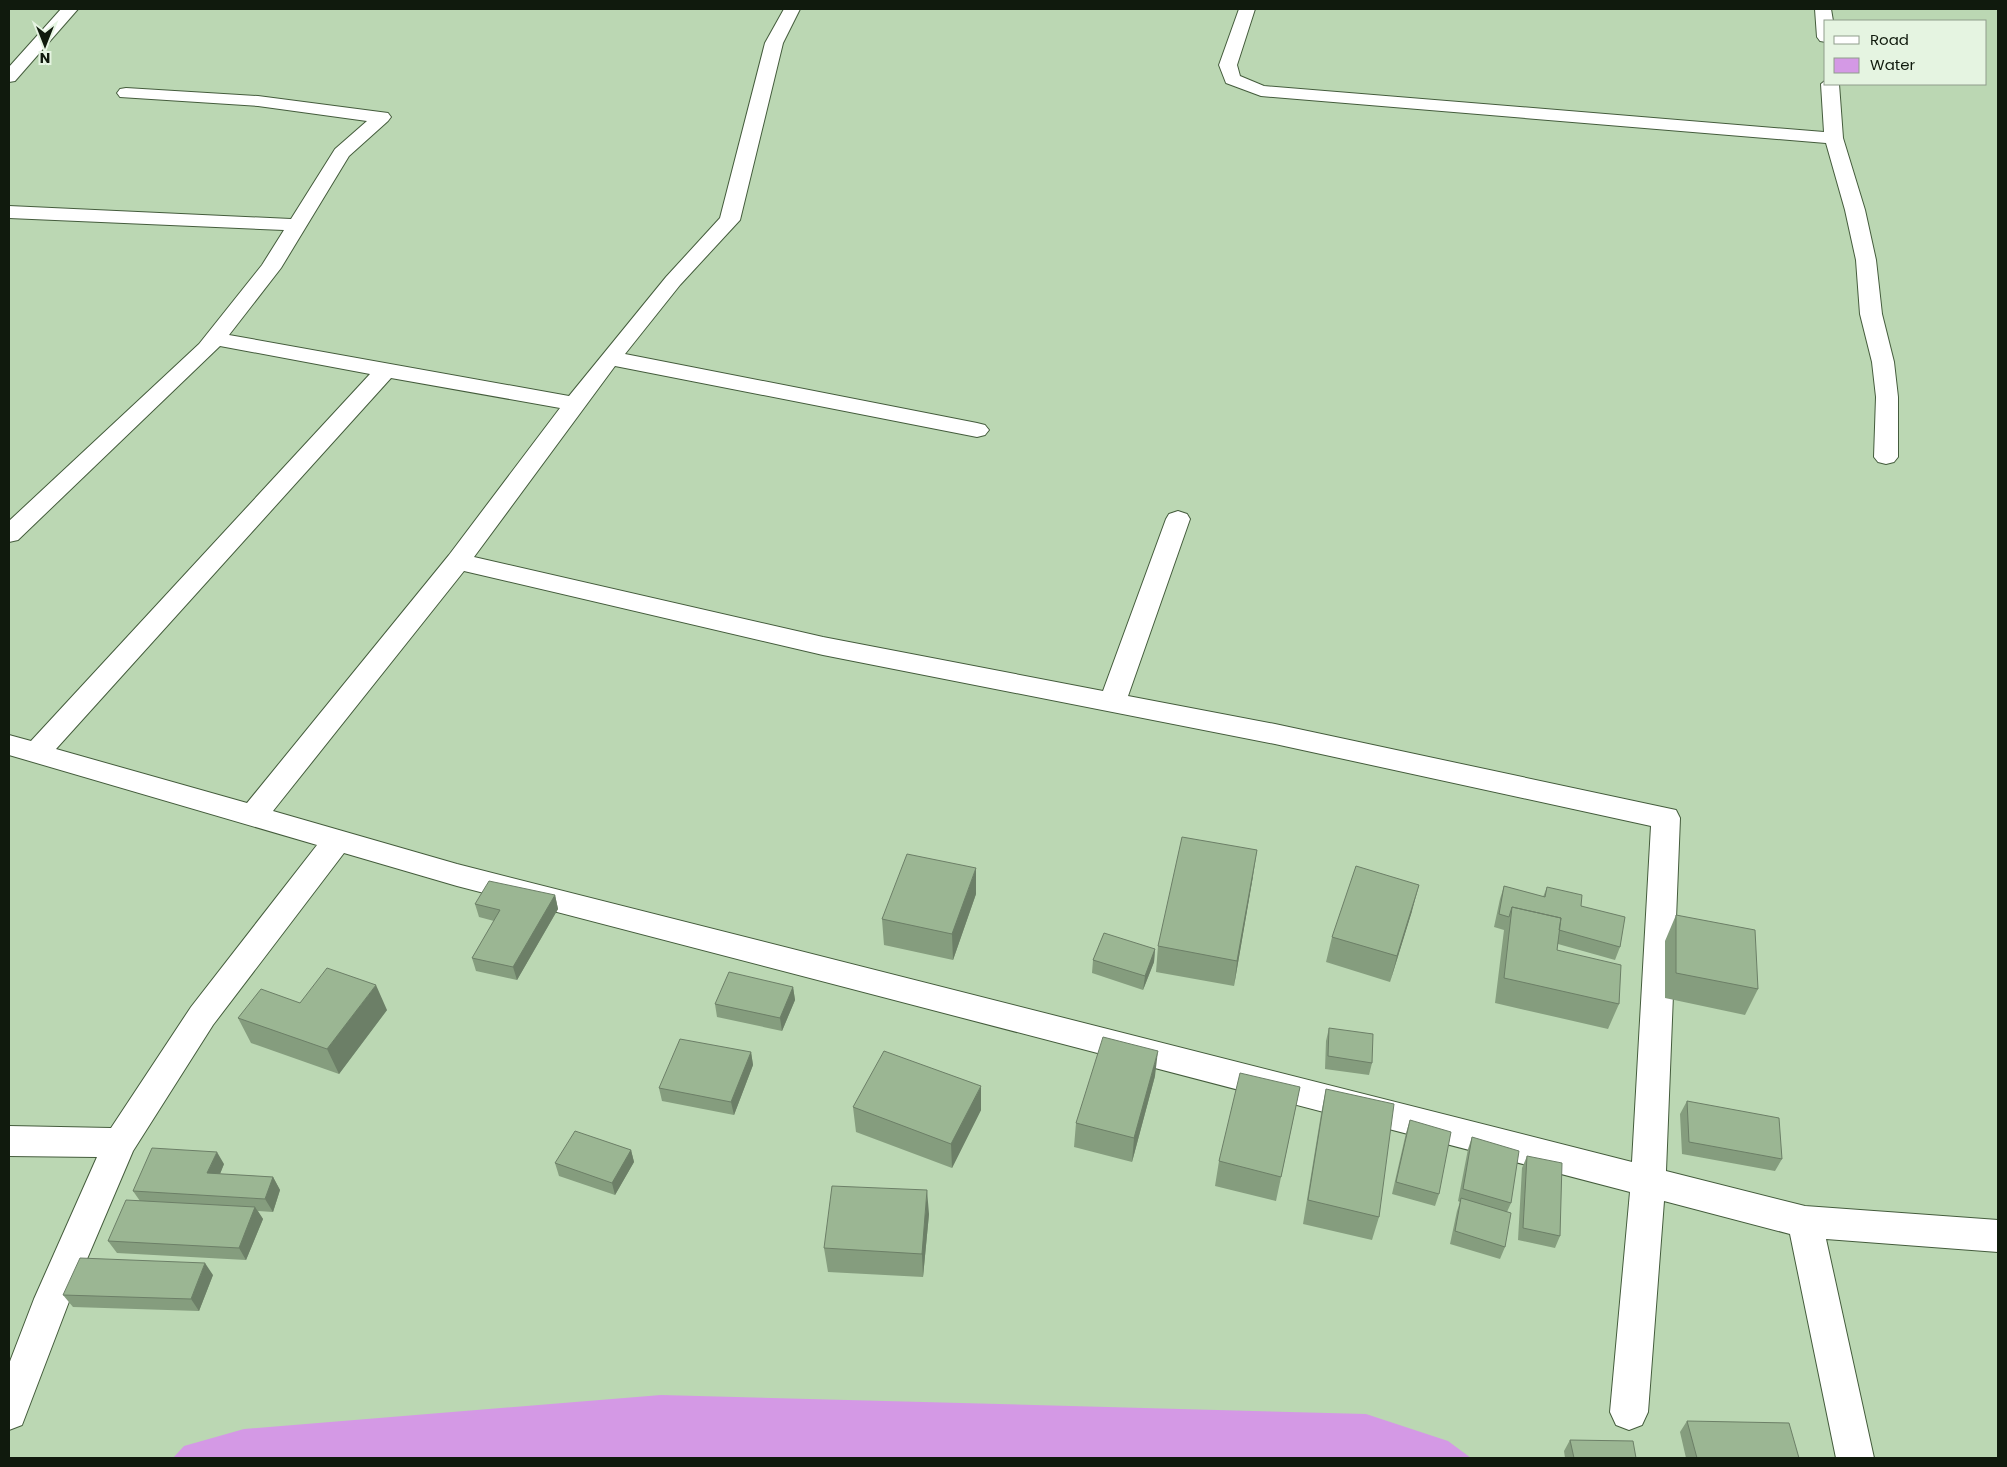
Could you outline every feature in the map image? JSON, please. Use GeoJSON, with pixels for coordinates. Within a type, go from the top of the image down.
{"type":"FeatureCollection","features":[{"type":"Feature","properties":{"kind":"street"},"geometry":{"type":"LineString","coordinates":[[9,77],[70,9]]}},
{"type":"Feature","properties":{"kind":"street"},"geometry":{"type":"LineString","coordinates":[[253,816],[458,562],[573,404],[673,281],[730,220],[774,43],[792,9]]}},
{"type":"Feature","properties":{"kind":"street"},"geometry":{"type":"LineString","coordinates":[[1247,9],[1228,65],[1232,79],[1262,91],[1834,138]]}},
{"type":"Feature","properties":{"kind":"street"},"geometry":{"type":"LineString","coordinates":[[18,45],[37,46]]}},
{"type":"Feature","properties":{"kind":"street"},"geometry":{"type":"LineString","coordinates":[[1830,85],[1834,138],[1843,174],[1856,210],[1866,260],[1872,314],[1883,362],[1887,397],[1886,457]]}},
{"type":"Feature","properties":{"kind":"street"},"geometry":{"type":"LineString","coordinates":[[9,534],[207,349],[271,268],[342,153],[382,117],[258,100],[126,92]]}},
{"type":"Feature","properties":{"kind":"street"},"geometry":{"type":"LineString","coordinates":[[9,212],[297,226]]}},
{"type":"Feature","properties":{"kind":"street"},"geometry":{"type":"LineString","coordinates":[[215,339],[573,404]]}},
{"type":"Feature","properties":{"kind":"street"},"geometry":{"type":"LineString","coordinates":[[610,358],[978,430]]}},
{"type":"Feature","properties":{"kind":"street"},"geometry":{"type":"LineString","coordinates":[[386,370],[23,749],[457,875],[1805,1222],[1998,1236]]}},
{"type":"Feature","properties":{"kind":"street"},"geometry":{"type":"LineString","coordinates":[[1112,702],[1178,519]]}},
{"type":"Feature","properties":{"kind":"street"},"geometry":{"type":"LineString","coordinates":[[458,562],[823,646],[1275,734],[1666,818],[1648,1182],[1629,1412]]}},
{"type":"Feature","properties":{"kind":"street"},"geometry":{"type":"LineString","coordinates":[[9,1412],[52,1299],[120,1143],[202,1016],[338,840]]}},
{"type":"Feature","properties":{"kind":"street"},"geometry":{"type":"LineString","coordinates":[[9,1141],[120,1143]]}},
{"type":"Feature","properties":{"kind":"street"},"geometry":{"type":"LineString","coordinates":[[1805,1222],[1855,1458]]}},
{"type":"Feature","properties":{"kind":"water"},"geometry":{"type":"Polygon","coordinates":[[[661,1395],[1366,1414],[1448,1441],[1471,1458],[173,1458],[184,1446],[244,1429],[661,1395]]]}},
{"type":"Feature","properties":{"kind":"building"},"geometry":{"type":"Polygon","coordinates":[[[1182,837],[1257,850],[1237,961],[1158,946],[1182,837]]]}},
{"type":"Feature","properties":{"kind":"building"},"geometry":{"type":"Polygon","coordinates":[[[907,854],[976,868],[952,934],[882,919],[907,854]]]}},
{"type":"Feature","properties":{"kind":"building"},"geometry":{"type":"Polygon","coordinates":[[[1356,866],[1419,885],[1397,956],[1332,937],[1356,866]]]}},
{"type":"Feature","properties":{"kind":"building"},"geometry":{"type":"Polygon","coordinates":[[[489,881],[555,895],[513,967],[472,958],[500,910],[475,904],[489,881]]]}},
{"type":"Feature","properties":{"kind":"building"},"geometry":{"type":"Polygon","coordinates":[[[1504,886],[1545,897],[1547,887],[1582,895],[1581,906],[1625,917],[1620,947],[1559,930],[1561,918],[1512,907],[1509,917],[1499,914],[1504,886]]]}},
{"type":"Feature","properties":{"kind":"building"},"geometry":{"type":"Polygon","coordinates":[[[1512,907],[1561,918],[1557,950],[1621,965],[1619,1004],[1504,978],[1512,907]]]}},
{"type":"Feature","properties":{"kind":"building"},"geometry":{"type":"Polygon","coordinates":[[[1676,915],[1755,930],[1758,989],[1676,973],[1676,915]]]}},
{"type":"Feature","properties":{"kind":"building"},"geometry":{"type":"Polygon","coordinates":[[[1104,933],[1155,949],[1145,976],[1093,960],[1104,933]]]}},
{"type":"Feature","properties":{"kind":"building"},"geometry":{"type":"Polygon","coordinates":[[[327,968],[376,985],[327,1049],[238,1018],[261,989],[300,1003],[327,968]]]}},
{"type":"Feature","properties":{"kind":"building"},"geometry":{"type":"Polygon","coordinates":[[[729,972],[793,987],[780,1018],[715,1004],[729,972]]]}},
{"type":"Feature","properties":{"kind":"building"},"geometry":{"type":"Polygon","coordinates":[[[1329,1028],[1373,1034],[1372,1063],[1328,1056],[1329,1028]]]}},
{"type":"Feature","properties":{"kind":"building"},"geometry":{"type":"Polygon","coordinates":[[[1103,1037],[1158,1051],[1134,1138],[1076,1123],[1103,1037]]]}},
{"type":"Feature","properties":{"kind":"building"},"geometry":{"type":"Polygon","coordinates":[[[680,1039],[751,1052],[731,1102],[659,1088],[680,1039]]]}},
{"type":"Feature","properties":{"kind":"building"},"geometry":{"type":"Polygon","coordinates":[[[884,1051],[981,1086],[951,1144],[853,1107],[884,1051]]]}},
{"type":"Feature","properties":{"kind":"building"},"geometry":{"type":"Polygon","coordinates":[[[1240,1073],[1300,1087],[1281,1177],[1219,1161],[1240,1073]]]}},
{"type":"Feature","properties":{"kind":"building"},"geometry":{"type":"Polygon","coordinates":[[[1326,1089],[1394,1104],[1379,1217],[1308,1200],[1326,1089]]]}},
{"type":"Feature","properties":{"kind":"building"},"geometry":{"type":"Polygon","coordinates":[[[1687,1101],[1779,1118],[1782,1159],[1689,1142],[1687,1101]]]}},
{"type":"Feature","properties":{"kind":"building"},"geometry":{"type":"Polygon","coordinates":[[[1410,1120],[1451,1132],[1439,1194],[1396,1182],[1410,1120]]]}},
{"type":"Feature","properties":{"kind":"building"},"geometry":{"type":"Polygon","coordinates":[[[575,1131],[631,1150],[612,1183],[555,1163],[575,1131]]]}},
{"type":"Feature","properties":{"kind":"building"},"geometry":{"type":"Polygon","coordinates":[[[1472,1137],[1519,1151],[1511,1203],[1463,1189],[1472,1137]]]}},
{"type":"Feature","properties":{"kind":"building"},"geometry":{"type":"Polygon","coordinates":[[[152,1148],[217,1152],[207,1173],[273,1177],[265,1199],[133,1191],[152,1148]]]}},
{"type":"Feature","properties":{"kind":"building"},"geometry":{"type":"Polygon","coordinates":[[[1527,1156],[1562,1163],[1560,1236],[1523,1228],[1527,1156]]]}},
{"type":"Feature","properties":{"kind":"building"},"geometry":{"type":"Polygon","coordinates":[[[832,1186],[927,1190],[922,1254],[824,1248],[832,1186]]]}},
{"type":"Feature","properties":{"kind":"building"},"geometry":{"type":"Polygon","coordinates":[[[1461,1198],[1511,1213],[1505,1247],[1455,1231],[1461,1198]]]}},
{"type":"Feature","properties":{"kind":"building"},"geometry":{"type":"Polygon","coordinates":[[[126,1200],[255,1207],[239,1248],[108,1241],[126,1200]]]}},
{"type":"Feature","properties":{"kind":"building"},"geometry":{"type":"Polygon","coordinates":[[[80,1258],[205,1263],[191,1299],[63,1295],[80,1258]]]}},
{"type":"Feature","properties":{"kind":"building"},"geometry":{"type":"Polygon","coordinates":[[[1687,1421],[1789,1423],[1799,1458],[1697,1458],[1687,1421]]]}},
{"type":"Feature","properties":{"kind":"building"},"geometry":{"type":"Polygon","coordinates":[[[1570,1440],[1633,1441],[1636,1458],[1574,1458],[1570,1440]]]}}]}
